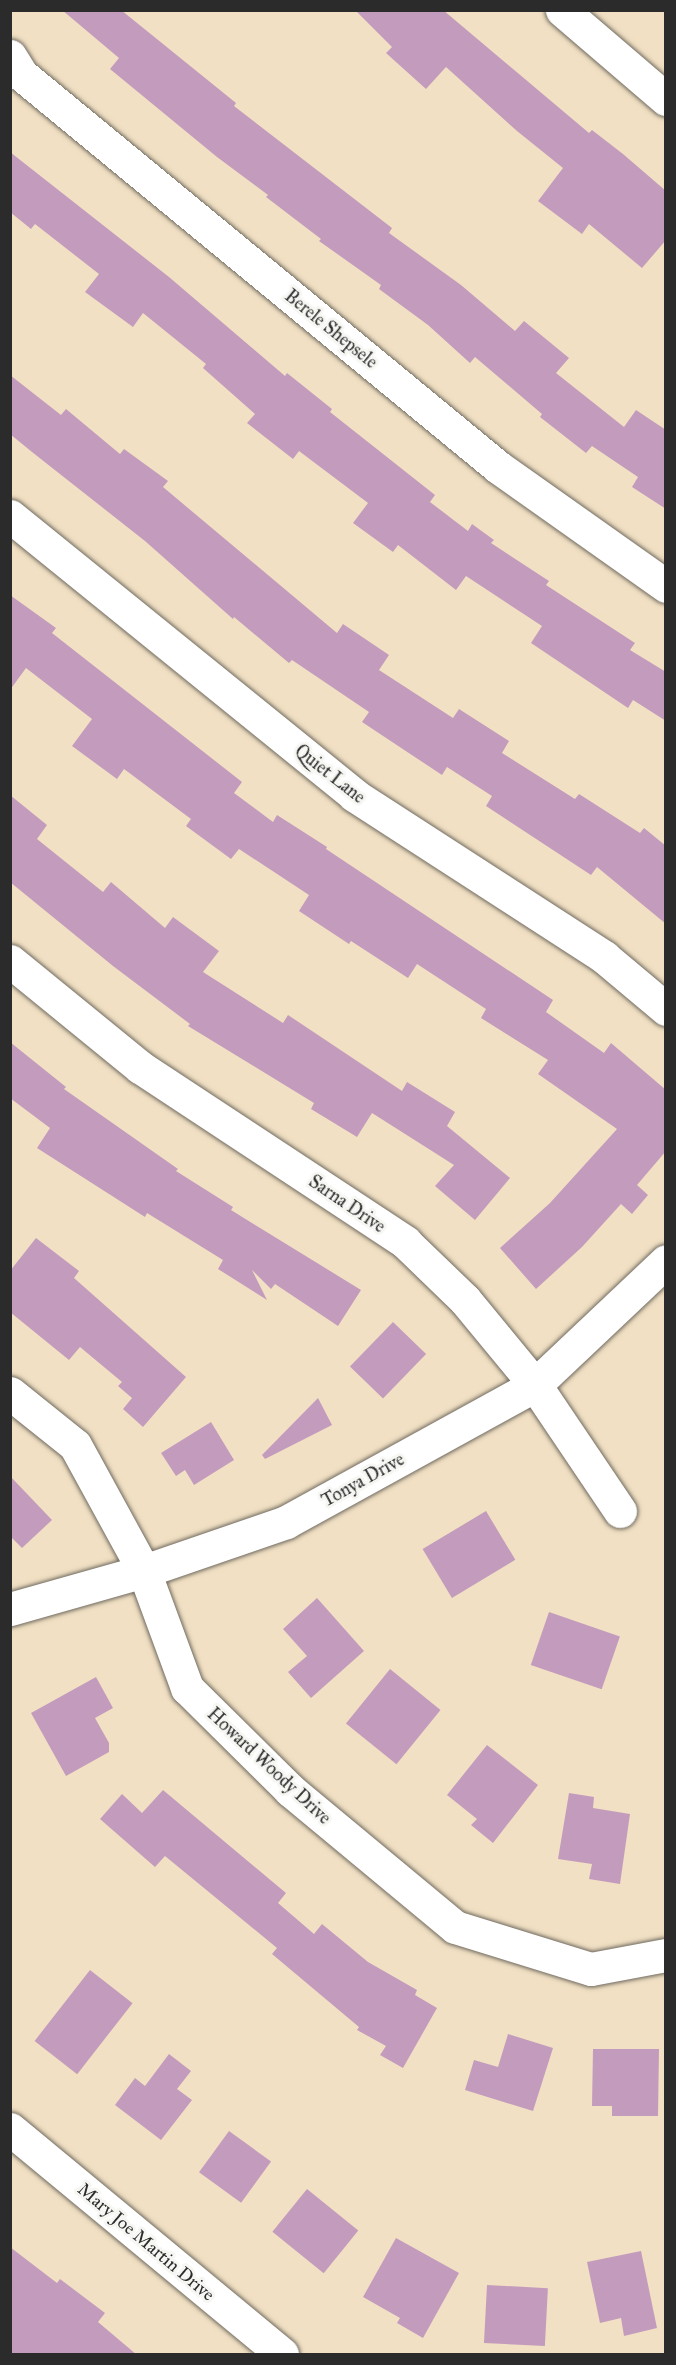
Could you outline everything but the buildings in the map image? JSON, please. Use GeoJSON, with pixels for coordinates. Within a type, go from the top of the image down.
{"type":"FeatureCollection","features":[{"type":"Feature","properties":{"kind":"street"},"geometry":{"type":"LineString","coordinates":[[562,10],[666,99]]}},
{"type":"Feature","properties":{"kind":"street","name":"Berele Shepsele"},"geometry":{"type":"LineString","coordinates":[[10,56],[22,75],[498,467],[666,586]]}},
{"type":"Feature","properties":{"kind":"street","name":"Quiet Lane"},"geometry":{"type":"LineString","coordinates":[[10,516],[354,795],[604,957],[666,1009]]}},
{"type":"Feature","properties":{"kind":"street","name":"Sarna Drive"},"geometry":{"type":"LineString","coordinates":[[10,961],[140,1067],[405,1242],[465,1300],[535,1385],[620,1511]]}},
{"type":"Feature","properties":{"kind":"street","name":"Tonya Drive"},"geometry":{"type":"LineString","coordinates":[[10,1609],[144,1571],[286,1522],[535,1385],[666,1261]]}},
{"type":"Feature","properties":{"kind":"street","name":"Howard Woody Drive"},"geometry":{"type":"LineString","coordinates":[[10,1393],[75,1445],[144,1571],[187,1688],[290,1790],[455,1927],[591,1969],[666,1955]]}},
{"type":"Feature","properties":{"kind":"street","name":"Mary Joe Martin Drive"},"geometry":{"type":"LineString","coordinates":[[10,2129],[282,2355]]}}]}
